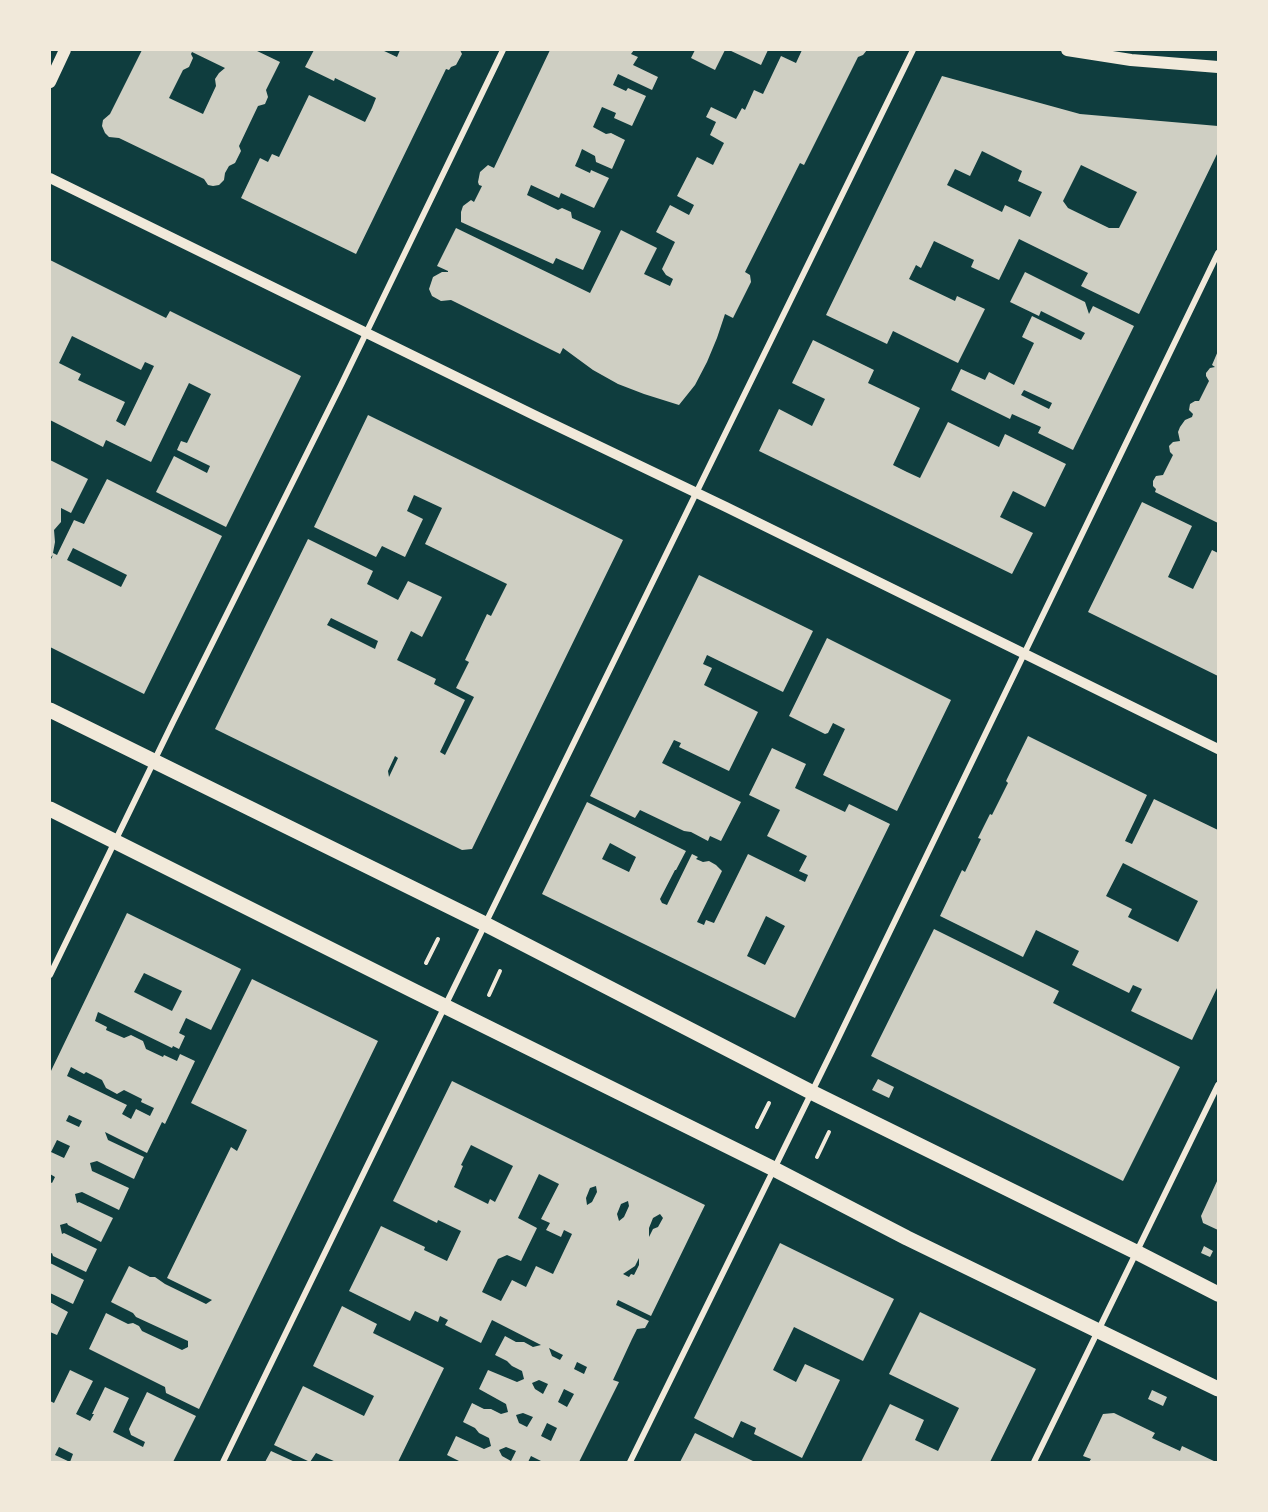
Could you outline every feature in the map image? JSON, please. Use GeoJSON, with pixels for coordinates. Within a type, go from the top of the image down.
{"type":"FeatureCollection","features":[{"type":"Feature","properties":{"kind":"main road"},"geometry":{"type":"LineString","coordinates":[[50,82],[65,50]]}},
{"type":"Feature","properties":{"kind":"main road"},"geometry":{"type":"LineString","coordinates":[[1067,50],[1131,60],[1218,67]]}},
{"type":"Feature","properties":{"kind":"main road"},"geometry":{"type":"LineString","coordinates":[[50,710],[485,924],[811,1092],[1218,1294]]}},
{"type":"Feature","properties":{"kind":"main road"},"geometry":{"type":"LineString","coordinates":[[50,809],[774,1169],[907,1238],[1218,1389]]}},
{"type":"Feature","properties":{"kind":"street"},"geometry":{"type":"LineString","coordinates":[[50,975],[503,50]]}},
{"type":"Feature","properties":{"kind":"street"},"geometry":{"type":"LineString","coordinates":[[224,1462],[913,50]]}},
{"type":"Feature","properties":{"kind":"street"},"geometry":{"type":"LineString","coordinates":[[50,178],[1218,749]]}},
{"type":"Feature","properties":{"kind":"street"},"geometry":{"type":"LineString","coordinates":[[630,1462],[1218,253]]}},
{"type":"Feature","properties":{"kind":"street"},"geometry":{"type":"LineString","coordinates":[[1034,1462],[1218,1085]]}},
{"type":"Feature","properties":{"kind":"path"},"geometry":{"type":"LineString","coordinates":[[426,963],[438,939]]}},
{"type":"Feature","properties":{"kind":"path"},"geometry":{"type":"LineString","coordinates":[[489,994],[500,971]]}},
{"type":"Feature","properties":{"kind":"path"},"geometry":{"type":"LineString","coordinates":[[757,1127],[769,1103]]}},
{"type":"Feature","properties":{"kind":"path"},"geometry":{"type":"LineString","coordinates":[[817,1157],[829,1132]]}},
{"type":"Feature","properties":{"kind":"building"},"geometry":{"type":"Polygon","coordinates":[[[142,50],[255,50],[280,62],[266,90],[268,97],[265,104],[258,106],[239,146],[241,151],[235,163],[229,166],[224,180],[219,185],[208,185],[204,179],[119,138],[109,137],[102,126],[103,120],[110,114],[142,50]],[[192,52],[193,58],[189,67],[183,70],[169,98],[203,114],[216,86],[215,79],[225,68],[192,52]]]}},
{"type":"Feature","properties":{"kind":"building"},"geometry":{"type":"Polygon","coordinates":[[[314,50],[382,50],[397,57],[400,50],[460,50],[462,54],[456,65],[449,70],[446,69],[356,254],[241,198],[260,158],[268,162],[272,154],[279,157],[309,95],[365,122],[372,108],[376,98],[335,78],[334,81],[305,67],[314,50]]]}},
{"type":"Feature","properties":{"kind":"building"},"geometry":{"type":"Polygon","coordinates":[[[550,50],[634,50],[631,54],[638,57],[633,65],[658,77],[652,90],[618,74],[613,85],[626,91],[628,88],[646,96],[632,126],[614,118],[616,113],[602,107],[593,127],[625,140],[612,169],[596,162],[595,156],[582,149],[575,166],[609,178],[594,208],[561,193],[559,198],[531,185],[527,195],[558,210],[562,208],[571,212],[572,218],[601,231],[583,270],[556,258],[553,264],[461,222],[463,206],[471,200],[474,202],[482,186],[478,182],[480,172],[488,165],[494,168],[550,50]]]}},
{"type":"Feature","properties":{"kind":"building"},"geometry":{"type":"Polygon","coordinates":[[[695,50],[725,50],[715,70],[691,58],[695,50]]]}},
{"type":"Feature","properties":{"kind":"building"},"geometry":{"type":"Polygon","coordinates":[[[729,50],[768,50],[761,65],[729,50]]]}},
{"type":"Feature","properties":{"kind":"building"},"geometry":{"type":"Polygon","coordinates":[[[802,50],[867,50],[858,57],[804,165],[800,163],[745,272],[750,275],[751,282],[733,318],[725,314],[707,362],[695,385],[679,405],[618,384],[593,370],[563,348],[560,354],[451,300],[441,301],[432,296],[429,289],[433,277],[442,272],[448,272],[437,266],[456,228],[590,293],[621,230],[657,248],[644,274],[670,286],[673,279],[662,269],[675,242],[656,232],[670,205],[689,215],[694,205],[677,196],[697,157],[713,165],[724,143],[710,135],[716,122],[706,117],[711,107],[736,119],[742,108],[745,110],[754,90],[763,94],[781,56],[796,63],[802,50]]]}},
{"type":"Feature","properties":{"kind":"building"},"geometry":{"type":"Polygon","coordinates":[[[942,76],[1080,114],[1218,126],[1218,152],[1139,314],[1081,286],[1088,273],[1019,239],[999,280],[971,267],[974,260],[934,241],[921,268],[916,265],[909,279],[955,301],[957,296],[985,309],[958,363],[893,331],[887,344],[826,315],[942,76]],[[982,151],[970,176],[955,169],[947,185],[1002,212],[1005,205],[1030,217],[1042,192],[1018,181],[1022,171],[982,151]],[[1081,165],[1063,201],[1068,208],[1109,228],[1119,228],[1137,192],[1081,165]]]}},
{"type":"Feature","properties":{"kind":"building"},"geometry":{"type":"Polygon","coordinates":[[[50,260],[166,318],[170,311],[301,376],[226,527],[156,492],[174,456],[207,473],[210,466],[177,450],[181,441],[187,443],[211,394],[189,383],[151,462],[106,440],[103,447],[50,420],[50,260]],[[72,336],[59,363],[81,374],[78,380],[125,402],[116,421],[125,426],[154,366],[145,362],[141,370],[72,336]]]}},
{"type":"Feature","properties":{"kind":"building"},"geometry":{"type":"Polygon","coordinates":[[[1025,272],[1085,302],[1089,314],[1093,306],[1134,326],[1073,450],[1038,433],[1041,427],[1012,414],[1010,419],[951,390],[961,369],[985,380],[989,372],[1014,385],[1034,343],[1022,337],[1032,316],[1081,340],[1085,333],[1041,311],[1039,316],[1010,302],[1025,272]],[[1024,390],[1021,395],[1049,409],[1052,403],[1024,390]]]}},
{"type":"Feature","properties":{"kind":"building"},"geometry":{"type":"Polygon","coordinates":[[[813,340],[874,370],[868,383],[920,408],[893,465],[907,472],[920,478],[948,422],[999,447],[1005,434],[1066,464],[1045,507],[1013,491],[1000,517],[1033,533],[1012,574],[759,451],[779,409],[812,426],[825,399],[792,383],[813,340]]]}},
{"type":"Feature","properties":{"kind":"building"},"geometry":{"type":"Polygon","coordinates":[[[1218,351],[1218,523],[1155,492],[1153,481],[1156,476],[1163,475],[1173,455],[1169,446],[1173,442],[1180,441],[1178,432],[1180,427],[1185,420],[1192,417],[1193,414],[1189,410],[1190,404],[1199,401],[1209,381],[1206,373],[1210,368],[1215,367],[1212,365],[1218,351]]]}},
{"type":"Feature","properties":{"kind":"building"},"geometry":{"type":"Polygon","coordinates":[[[368,415],[623,540],[472,849],[462,850],[215,729],[308,539],[373,571],[367,584],[398,600],[408,581],[442,597],[422,637],[411,631],[397,660],[436,679],[434,684],[465,700],[440,752],[445,755],[474,697],[456,688],[469,662],[465,660],[487,614],[491,616],[507,584],[425,544],[442,508],[414,495],[407,511],[423,519],[405,557],[382,546],[376,557],[314,527],[368,415]],[[331,618],[327,625],[375,649],[378,641],[331,618]],[[395,756],[388,771],[389,777],[398,758],[395,756]]]}},
{"type":"Feature","properties":{"kind":"building"},"geometry":{"type":"Polygon","coordinates":[[[50,460],[88,479],[71,513],[61,508],[61,522],[54,530],[53,553],[57,555],[74,520],[84,524],[107,479],[222,536],[144,694],[50,647],[50,561],[53,555],[50,558],[50,460]],[[73,548],[67,560],[121,587],[127,575],[73,548]]]}},
{"type":"Feature","properties":{"kind":"building"},"geometry":{"type":"Polygon","coordinates":[[[1142,502],[1192,526],[1168,577],[1193,589],[1212,550],[1218,553],[1218,676],[1088,612],[1142,502]]]}},
{"type":"Feature","properties":{"kind":"building"},"geometry":{"type":"Polygon","coordinates":[[[699,575],[813,631],[783,692],[707,655],[703,664],[712,668],[704,685],[758,712],[729,771],[679,747],[681,743],[674,740],[662,763],[741,802],[721,841],[710,836],[708,841],[640,810],[635,818],[590,796],[699,575]]]}},
{"type":"Feature","properties":{"kind":"building"},"geometry":{"type":"Polygon","coordinates":[[[827,638],[951,700],[897,811],[823,775],[845,729],[833,723],[828,733],[825,734],[789,716],[827,638]]]}},
{"type":"Feature","properties":{"kind":"building"},"geometry":{"type":"Polygon","coordinates":[[[1028,736],[1147,795],[1125,841],[1132,844],[1154,799],[1218,830],[1218,986],[1192,1040],[1131,1011],[1142,989],[1133,985],[1129,993],[1072,965],[1079,951],[1036,930],[1023,957],[940,916],[962,870],[965,872],[981,839],[978,838],[1008,783],[1006,781],[1028,736]],[[1123,863],[1106,896],[1132,909],[1128,917],[1178,942],[1198,901],[1123,863]]]}},
{"type":"Feature","properties":{"kind":"building"},"geometry":{"type":"Polygon","coordinates":[[[772,748],[806,764],[795,788],[845,812],[849,804],[890,824],[795,1018],[542,894],[587,802],[686,851],[660,899],[662,903],[667,905],[692,854],[698,857],[696,859],[703,862],[709,861],[722,871],[697,922],[704,925],[706,920],[714,923],[748,854],[805,882],[808,875],[799,871],[807,856],[767,836],[780,810],[749,795],[772,748]],[[610,843],[602,859],[629,872],[636,857],[610,843]],[[766,916],[747,956],[765,965],[785,926],[766,916]]]}},
{"type":"Feature","properties":{"kind":"building"},"geometry":{"type":"Polygon","coordinates":[[[127,913],[241,969],[211,1030],[186,1018],[179,1033],[185,1036],[179,1049],[173,1046],[172,1048],[98,1012],[95,1021],[107,1027],[106,1030],[124,1038],[131,1035],[143,1041],[146,1049],[163,1057],[164,1055],[177,1061],[180,1054],[195,1061],[165,1124],[162,1122],[147,1153],[105,1132],[108,1140],[144,1157],[134,1179],[97,1161],[90,1163],[92,1171],[129,1188],[119,1210],[82,1192],[75,1194],[77,1203],[113,1218],[101,1242],[67,1223],[60,1225],[62,1234],[97,1249],[86,1272],[50,1254],[50,1182],[52,1183],[55,1177],[50,1174],[50,1073],[127,913]],[[144,973],[134,992],[172,1011],[182,991],[144,973]],[[71,1067],[67,1076],[127,1105],[122,1114],[131,1119],[136,1109],[150,1116],[154,1108],[124,1090],[117,1094],[106,1088],[102,1080],[86,1072],[84,1074],[71,1067]],[[69,1115],[66,1121],[79,1127],[82,1121],[69,1115]],[[57,1140],[51,1152],[64,1158],[70,1146],[57,1140]]]}},
{"type":"Feature","properties":{"kind":"building"},"geometry":{"type":"Polygon","coordinates":[[[934,929],[1059,991],[1053,1003],[1180,1067],[1123,1181],[871,1056],[934,929]]]}},
{"type":"Feature","properties":{"kind":"building"},"geometry":{"type":"Polygon","coordinates":[[[252,979],[378,1041],[199,1409],[166,1393],[165,1387],[89,1349],[106,1313],[128,1324],[133,1323],[142,1331],[182,1350],[188,1347],[188,1341],[136,1317],[133,1313],[111,1302],[129,1266],[206,1304],[212,1300],[167,1278],[231,1147],[237,1151],[247,1130],[191,1103],[252,979]]]}},
{"type":"Feature","properties":{"kind":"building"},"geometry":{"type":"Polygon","coordinates":[[[878,1079],[894,1087],[889,1098],[872,1090],[878,1079]]]}},
{"type":"Feature","properties":{"kind":"building"},"geometry":{"type":"Polygon","coordinates":[[[452,1081],[705,1205],[651,1316],[618,1300],[616,1305],[649,1321],[645,1328],[637,1329],[632,1339],[613,1380],[619,1382],[579,1462],[540,1462],[531,1456],[528,1462],[461,1462],[447,1455],[456,1436],[484,1449],[491,1446],[489,1438],[463,1422],[472,1403],[501,1414],[508,1412],[506,1404],[479,1389],[488,1370],[517,1382],[524,1379],[522,1371],[495,1355],[505,1336],[533,1347],[541,1345],[492,1320],[481,1343],[445,1325],[448,1320],[440,1316],[438,1322],[415,1311],[410,1321],[349,1291],[381,1226],[425,1247],[424,1250],[447,1261],[461,1231],[438,1220],[437,1223],[393,1201],[452,1081]],[[471,1145],[461,1165],[463,1166],[454,1187],[488,1204],[490,1199],[495,1202],[513,1166],[471,1145]],[[539,1174],[518,1218],[537,1228],[521,1261],[507,1255],[498,1259],[482,1292],[501,1301],[512,1280],[526,1287],[536,1266],[553,1274],[572,1234],[564,1230],[561,1237],[546,1230],[550,1223],[541,1219],[559,1184],[539,1174]],[[596,1186],[590,1188],[586,1198],[587,1205],[592,1202],[597,1192],[596,1186]],[[628,1201],[621,1204],[617,1214],[619,1221],[624,1217],[629,1206],[628,1201]],[[660,1214],[653,1218],[649,1228],[649,1237],[663,1218],[660,1214]],[[639,1258],[635,1266],[623,1274],[629,1277],[631,1274],[634,1275],[639,1265],[639,1258]],[[549,1348],[552,1356],[560,1360],[563,1355],[549,1348]],[[577,1362],[574,1369],[584,1374],[587,1367],[577,1362]],[[539,1380],[532,1383],[535,1389],[543,1394],[548,1384],[539,1380]],[[564,1389],[558,1402],[567,1407],[574,1394],[564,1389]],[[523,1413],[516,1415],[519,1423],[527,1427],[533,1417],[523,1413]],[[547,1423],[541,1436],[551,1441],[557,1428],[547,1423]],[[506,1447],[499,1450],[502,1456],[511,1461],[516,1451],[506,1447]]]}},
{"type":"Feature","properties":{"kind":"building"},"geometry":{"type":"Polygon","coordinates":[[[1218,1179],[1218,1230],[1203,1223],[1201,1216],[1218,1179]]]}},
{"type":"Feature","properties":{"kind":"building"},"geometry":{"type":"Polygon","coordinates":[[[780,1243],[894,1299],[863,1361],[794,1327],[773,1370],[796,1382],[805,1364],[840,1380],[802,1458],[754,1434],[756,1428],[741,1421],[733,1438],[694,1418],[780,1243]]]}},
{"type":"Feature","properties":{"kind":"building"},"geometry":{"type":"Polygon","coordinates":[[[1204,1246],[1213,1251],[1210,1257],[1201,1253],[1204,1246]]]}},
{"type":"Feature","properties":{"kind":"building"},"geometry":{"type":"Polygon","coordinates":[[[50,1263],[84,1280],[73,1304],[50,1293],[50,1263]]]}},
{"type":"Feature","properties":{"kind":"building"},"geometry":{"type":"Polygon","coordinates":[[[50,1302],[68,1312],[57,1335],[50,1332],[50,1302]]]}},
{"type":"Feature","properties":{"kind":"building"},"geometry":{"type":"Polygon","coordinates":[[[342,1306],[377,1324],[373,1333],[444,1368],[398,1462],[336,1462],[316,1453],[310,1462],[274,1445],[303,1386],[364,1416],[374,1396],[313,1366],[342,1306]]]}},
{"type":"Feature","properties":{"kind":"building"},"geometry":{"type":"Polygon","coordinates":[[[920,1312],[1036,1369],[990,1462],[861,1462],[890,1404],[924,1420],[915,1440],[938,1451],[959,1408],[889,1374],[920,1312]]]}},
{"type":"Feature","properties":{"kind":"building"},"geometry":{"type":"Polygon","coordinates":[[[70,1370],[93,1381],[76,1414],[90,1421],[105,1387],[129,1398],[113,1432],[143,1447],[145,1442],[131,1435],[129,1429],[147,1392],[196,1416],[173,1462],[70,1462],[50,1462],[50,1401],[54,1403],[70,1370]],[[59,1447],[55,1455],[70,1462],[73,1454],[59,1447]]]}},
{"type":"Feature","properties":{"kind":"building"},"geometry":{"type":"Polygon","coordinates":[[[1152,1390],[1167,1397],[1163,1406],[1148,1399],[1152,1390]]]}},
{"type":"Feature","properties":{"kind":"building"},"geometry":{"type":"Polygon","coordinates":[[[1114,1413],[1155,1433],[1152,1438],[1180,1451],[1182,1446],[1216,1462],[1089,1462],[1091,1459],[1083,1456],[1103,1414],[1114,1413]]]}},
{"type":"Feature","properties":{"kind":"building"},"geometry":{"type":"Polygon","coordinates":[[[695,1433],[755,1462],[680,1462],[695,1433]]]}},
{"type":"Feature","properties":{"kind":"building"},"geometry":{"type":"Polygon","coordinates":[[[271,1451],[295,1462],[265,1462],[271,1451]]]}}]}
